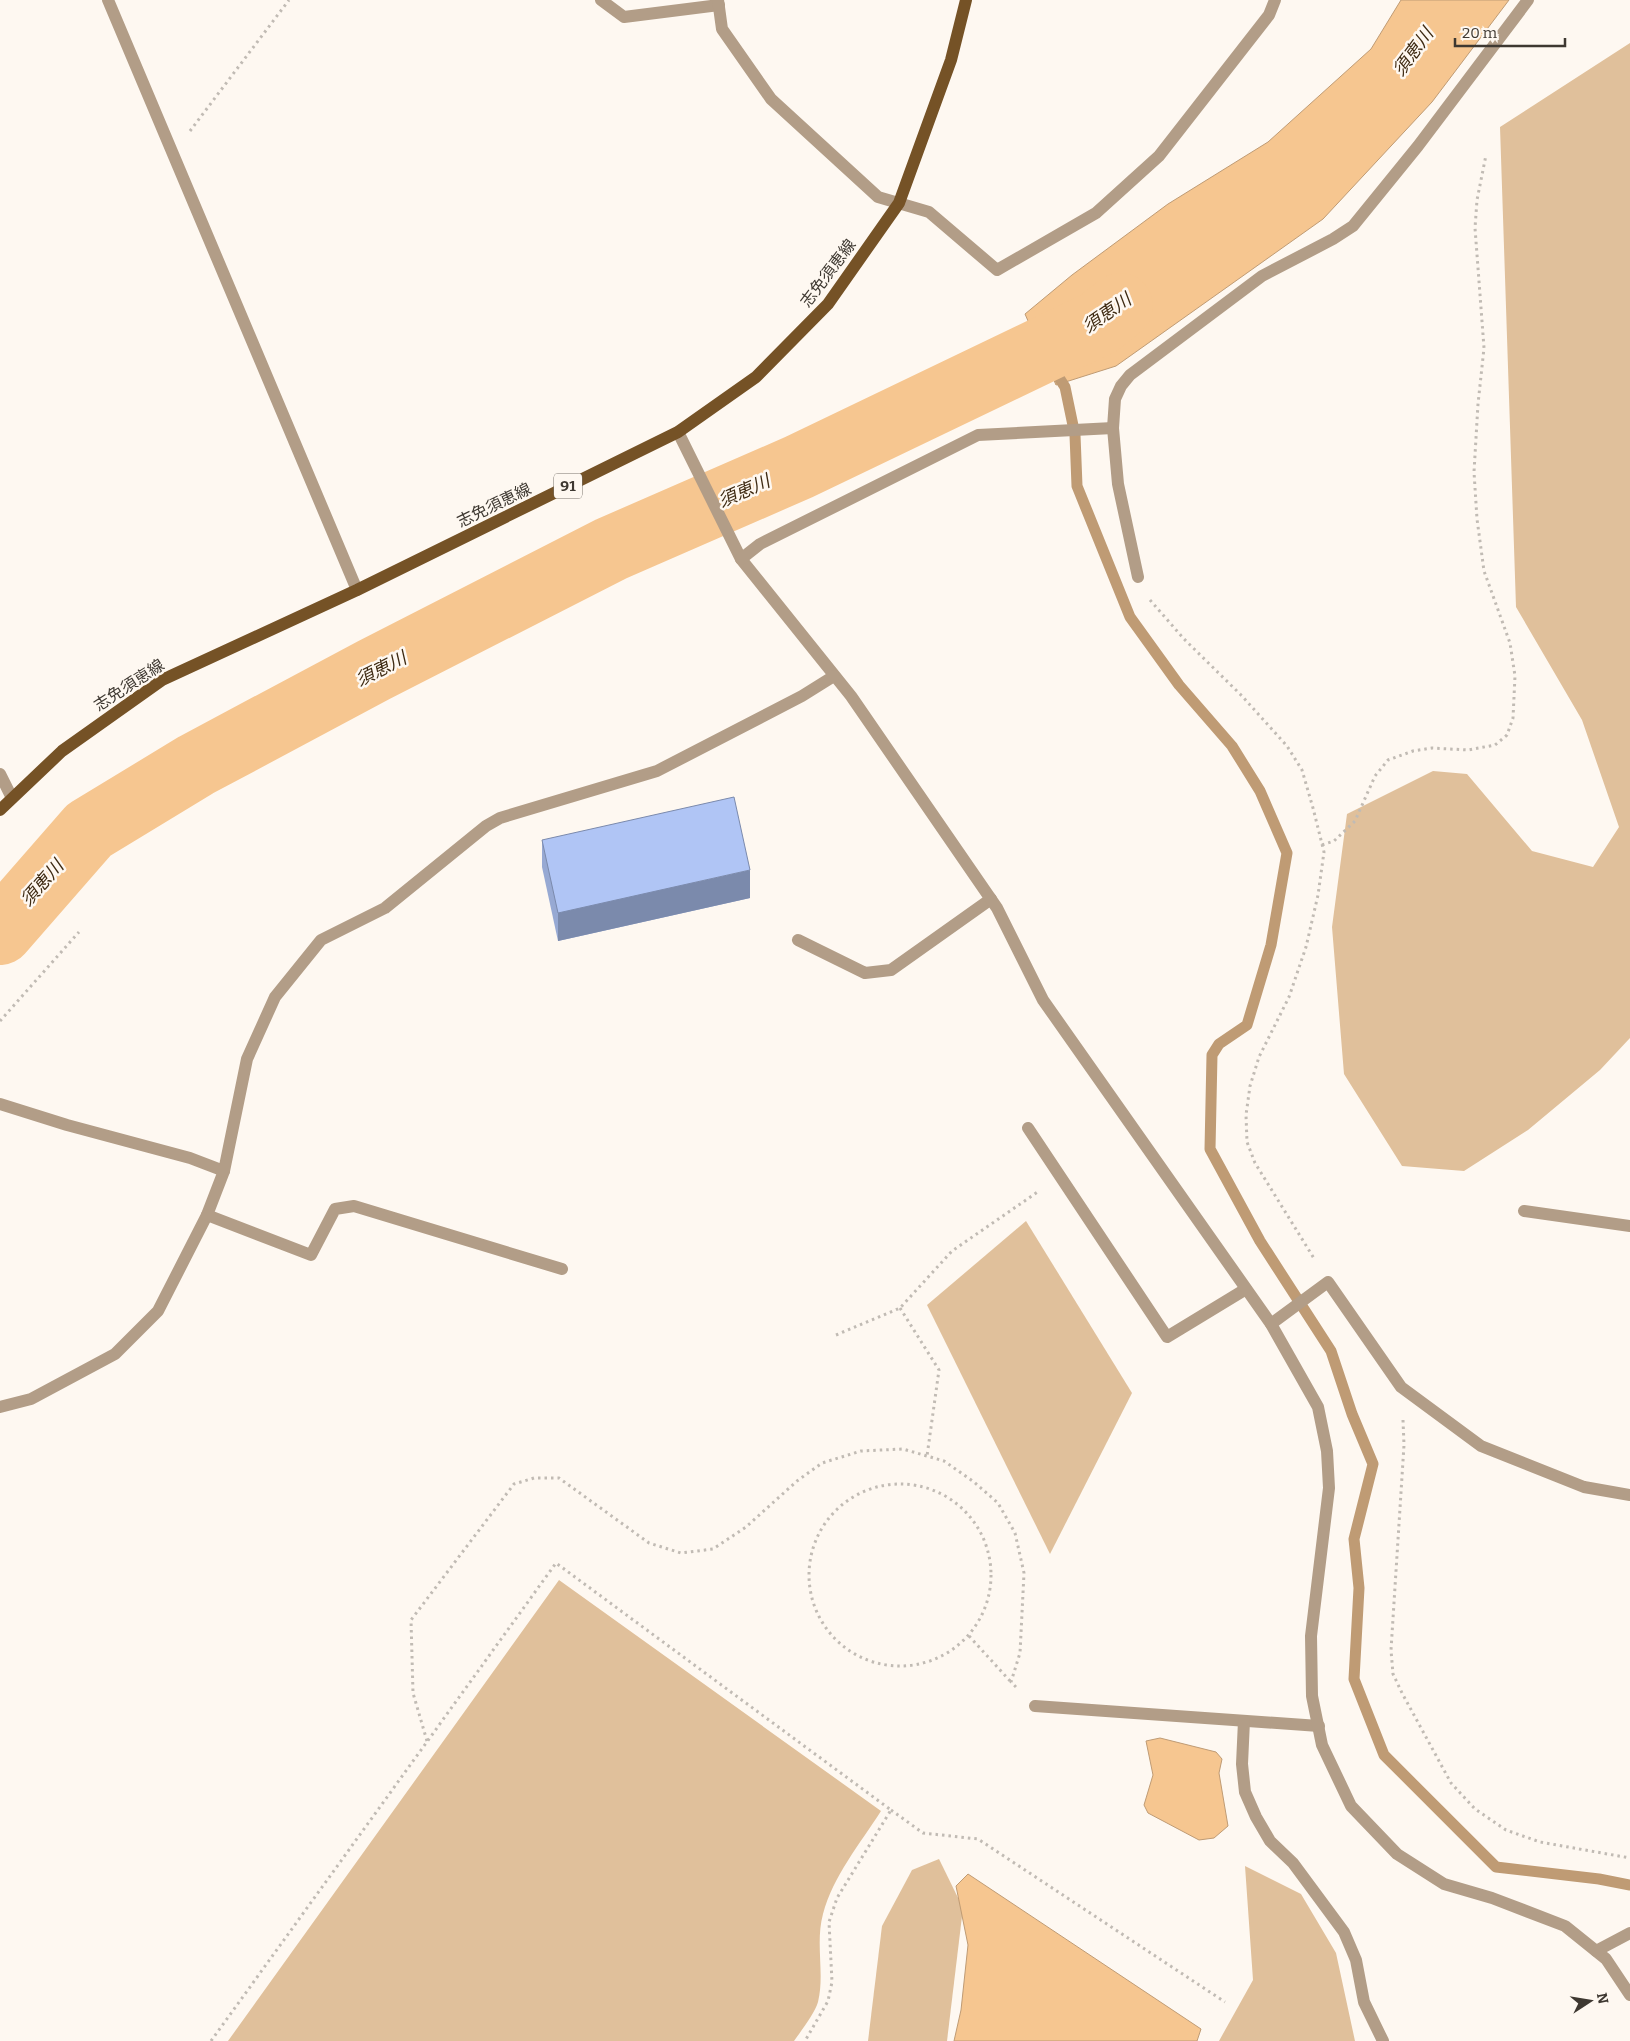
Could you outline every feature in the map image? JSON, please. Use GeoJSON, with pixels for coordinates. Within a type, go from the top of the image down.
{"type":"FeatureCollection","features":[{"type":"Feature","properties":{"kind":"main road","name":"志免須恵線"},"geometry":{"type":"LineString","coordinates":[[0,810],[62,751],[162,680],[357,590],[678,432],[756,377],[828,304],[899,203],[951,60],[966,0]]}},
{"type":"Feature","properties":{"kind":"street"},"geometry":{"type":"LineString","coordinates":[[108,0],[357,590]]}},
{"type":"Feature","properties":{"kind":"street"},"geometry":{"type":"LineString","coordinates":[[601,0],[624,17],[718,3],[722,29],[771,99],[878,197],[930,212],[997,270],[1096,213],[1159,156],[1269,15],[1275,0]]}},
{"type":"Feature","properties":{"kind":"street"},"geometry":{"type":"LineString","coordinates":[[1138,577],[1118,484],[1113,428],[1115,399],[1121,386],[1130,375],[1262,276],[1333,239],[1353,226],[1418,146],[1525,1]]}},
{"type":"Feature","properties":{"kind":"street"},"geometry":{"type":"LineString","coordinates":[[741,559],[760,544],[978,434],[1113,428]]}},
{"type":"Feature","properties":{"kind":"street"},"geometry":{"type":"LineString","coordinates":[[678,432],[741,559],[851,696],[991,899],[1043,1000],[1272,1324],[1318,1407],[1327,1451],[1329,1488],[1311,1636],[1312,1696],[1322,1745],[1351,1806],[1397,1854],[1444,1884],[1492,1898],[1565,1926],[1606,1959],[1630,1995]]}},
{"type":"Feature","properties":{"kind":"street"},"geometry":{"type":"LineString","coordinates":[[0,1407],[31,1399],[115,1354],[158,1311],[207,1215],[224,1171],[247,1059],[275,997],[321,940],[384,908],[486,826],[500,818],[657,771],[802,696],[834,676]]}},
{"type":"Feature","properties":{"kind":"street"},"geometry":{"type":"LineString","coordinates":[[0,774],[12,798]]}},
{"type":"Feature","properties":{"kind":"street"},"geometry":{"type":"LineString","coordinates":[[798,940],[865,973],[891,970],[991,899]]}},
{"type":"Feature","properties":{"kind":"street"},"geometry":{"type":"LineString","coordinates":[[0,1104],[67,1125],[190,1158],[224,1171]]}},
{"type":"Feature","properties":{"kind":"street"},"geometry":{"type":"LineString","coordinates":[[1028,1128],[1167,1337],[1246,1289]]}},
{"type":"Feature","properties":{"kind":"street"},"geometry":{"type":"LineString","coordinates":[[207,1215],[311,1255],[335,1209],[354,1206],[562,1269]]}},
{"type":"Feature","properties":{"kind":"street"},"geometry":{"type":"LineString","coordinates":[[1524,1211],[1630,1226]]}},
{"type":"Feature","properties":{"kind":"street"},"geometry":{"type":"LineString","coordinates":[[1272,1324],[1328,1282],[1401,1387],[1481,1446],[1584,1487],[1630,1494]]}},
{"type":"Feature","properties":{"kind":"street"},"geometry":{"type":"LineString","coordinates":[[1035,1706],[1319,1726]]}},
{"type":"Feature","properties":{"kind":"street"},"geometry":{"type":"LineString","coordinates":[[1244,1721],[1242,1764],[1245,1792],[1256,1817],[1270,1841],[1293,1863],[1344,1932],[1356,1960],[1364,2002],[1383,2041]]}},
{"type":"Feature","properties":{"kind":"street"},"geometry":{"type":"LineString","coordinates":[[1596,1951],[1630,1933]]}},
{"type":"Feature","properties":{"kind":"path"},"geometry":{"type":"LineString","coordinates":[[173,154],[289,0]]}},
{"type":"Feature","properties":{"kind":"path"},"geometry":{"type":"LineString","coordinates":[[1322,845],[1334,841],[1355,821],[1375,776],[1388,760],[1413,751],[1432,748],[1468,750],[1495,745],[1507,735],[1513,718],[1514,668],[1510,642],[1484,571],[1477,519],[1474,472],[1484,348],[1475,228],[1477,200],[1486,155]]}},
{"type":"Feature","properties":{"kind":"path"},"geometry":{"type":"LineString","coordinates":[[1138,577],[1145,595],[1184,639],[1242,696],[1287,746],[1302,770],[1314,808],[1324,852],[1318,895],[1306,947],[1289,997],[1259,1057],[1250,1086],[1246,1115],[1247,1142],[1255,1163],[1328,1282]]}},
{"type":"Feature","properties":{"kind":"path"},"geometry":{"type":"LineString","coordinates":[[0,1021],[79,932]]}},
{"type":"Feature","properties":{"kind":"path"},"geometry":{"type":"LineString","coordinates":[[836,1335],[900,1308],[952,1251],[1060,1176]]}},
{"type":"Feature","properties":{"kind":"path"},"geometry":{"type":"LineString","coordinates":[[900,1308],[939,1370],[927,1456]]}},
{"type":"Feature","properties":{"kind":"path"},"geometry":{"type":"LineString","coordinates":[[1401,1387],[1404,1445],[1391,1650],[1393,1674],[1402,1693],[1451,1783],[1475,1809],[1506,1830],[1540,1842],[1630,1858]]}},
{"type":"Feature","properties":{"kind":"path"},"geometry":{"type":"LineString","coordinates":[[427,1741],[413,1693],[411,1620],[514,1484],[534,1478],[559,1478],[649,1543],[681,1553],[713,1549],[746,1527],[797,1481],[822,1463],[861,1451],[903,1449],[944,1461],[974,1482],[998,1503],[1015,1533],[1024,1573],[1020,1653],[1011,1682]]}},
{"type":"Feature","properties":{"kind":"path"},"geometry":{"type":"LineString","coordinates":[[896,1483],[927,1487],[955,1502],[977,1525],[989,1554],[992,1583],[984,1611],[969,1636],[947,1654],[920,1665],[891,1667],[863,1659],[839,1643],[820,1620],[810,1593],[810,1562],[819,1531],[838,1506],[866,1490],[896,1483]]}},
{"type":"Feature","properties":{"kind":"path"},"geometry":{"type":"LineString","coordinates":[[211,2041],[556,1563],[890,1810],[923,1832],[978,1839],[1225,2002]]}},
{"type":"Feature","properties":{"kind":"path"},"geometry":{"type":"LineString","coordinates":[[969,1636],[1035,1706]]}},
{"type":"Feature","properties":{"kind":"path"},"geometry":{"type":"LineString","coordinates":[[805,2041],[828,2001],[832,1982],[829,1922],[837,1898],[890,1810]]}},
{"type":"Feature","properties":{"kind":"shaded area"},"geometry":{"type":"Polygon","coordinates":[[[1630,43],[1630,1038],[1600,1070],[1528,1130],[1464,1171],[1402,1166],[1344,1074],[1332,927],[1347,814],[1433,771],[1467,774],[1532,851],[1593,867],[1619,827],[1582,720],[1516,607],[1500,127],[1630,43]]]}},
{"type":"Feature","properties":{"kind":"shaded area"},"geometry":{"type":"Polygon","coordinates":[[[1026,1221],[1132,1393],[1050,1554],[927,1305],[1026,1221]]]}},
{"type":"Feature","properties":{"kind":"shaded area"},"geometry":{"type":"Polygon","coordinates":[[[559,1580],[881,1811],[840,1873],[828,1900],[821,1925],[821,1980],[818,2002],[811,2017],[794,2041],[228,2041],[559,1580]]]}},
{"type":"Feature","properties":{"kind":"shaded area"},"geometry":{"type":"Polygon","coordinates":[[[939,1859],[963,1908],[947,2041],[868,2041],[882,1926],[912,1870],[939,1859]]]}},
{"type":"Feature","properties":{"kind":"shaded area"},"geometry":{"type":"Polygon","coordinates":[[[1245,1866],[1301,1894],[1336,1953],[1355,2041],[1219,2041],[1253,1980],[1245,1866]]]}},
{"type":"Feature","properties":{"kind":"water"},"geometry":{"type":"Polygon","coordinates":[[[1401,0],[1509,0],[1432,102],[1323,219],[1116,366],[1056,385],[1025,314],[1072,275],[1168,204],[1268,142],[1371,49],[1401,0]]]}},
{"type":"Feature","properties":{"kind":"water"},"geometry":{"type":"Polygon","coordinates":[[[1160,1738],[1216,1752],[1222,1759],[1219,1773],[1228,1826],[1214,1838],[1199,1840],[1148,1813],[1144,1805],[1153,1775],[1146,1741],[1160,1738]]]}},
{"type":"Feature","properties":{"kind":"water"},"geometry":{"type":"Polygon","coordinates":[[[968,1874],[1201,2029],[1197,2041],[954,2041],[961,2010],[968,1945],[956,1886],[968,1874]]]}},
{"type":"Feature","properties":{"kind":"building"},"geometry":{"type":"Polygon","coordinates":[[[734,797],[750,870],[558,913],[542,840],[734,797]]]}},
{"type":"Feature","properties":{"kind":"waterway","name":"須恵川"},"geometry":{"type":"LineString","coordinates":[[0,932],[89,830],[196,765],[374,670],[611,549],[799,467],[1099,323],[1120,306]]}},
{"type":"Feature","properties":{"kind":"waterway"},"geometry":{"type":"LineString","coordinates":[[1041,350],[1065,387],[1075,435],[1077,486],[1130,617],[1179,685],[1232,746],[1260,791],[1287,853],[1271,945],[1247,1025],[1219,1044],[1212,1055],[1210,1149],[1260,1241],[1331,1351],[1352,1414],[1373,1464],[1354,1539],[1359,1588],[1354,1679],[1384,1755],[1496,1867],[1599,1879],[1630,1885]]}}]}
